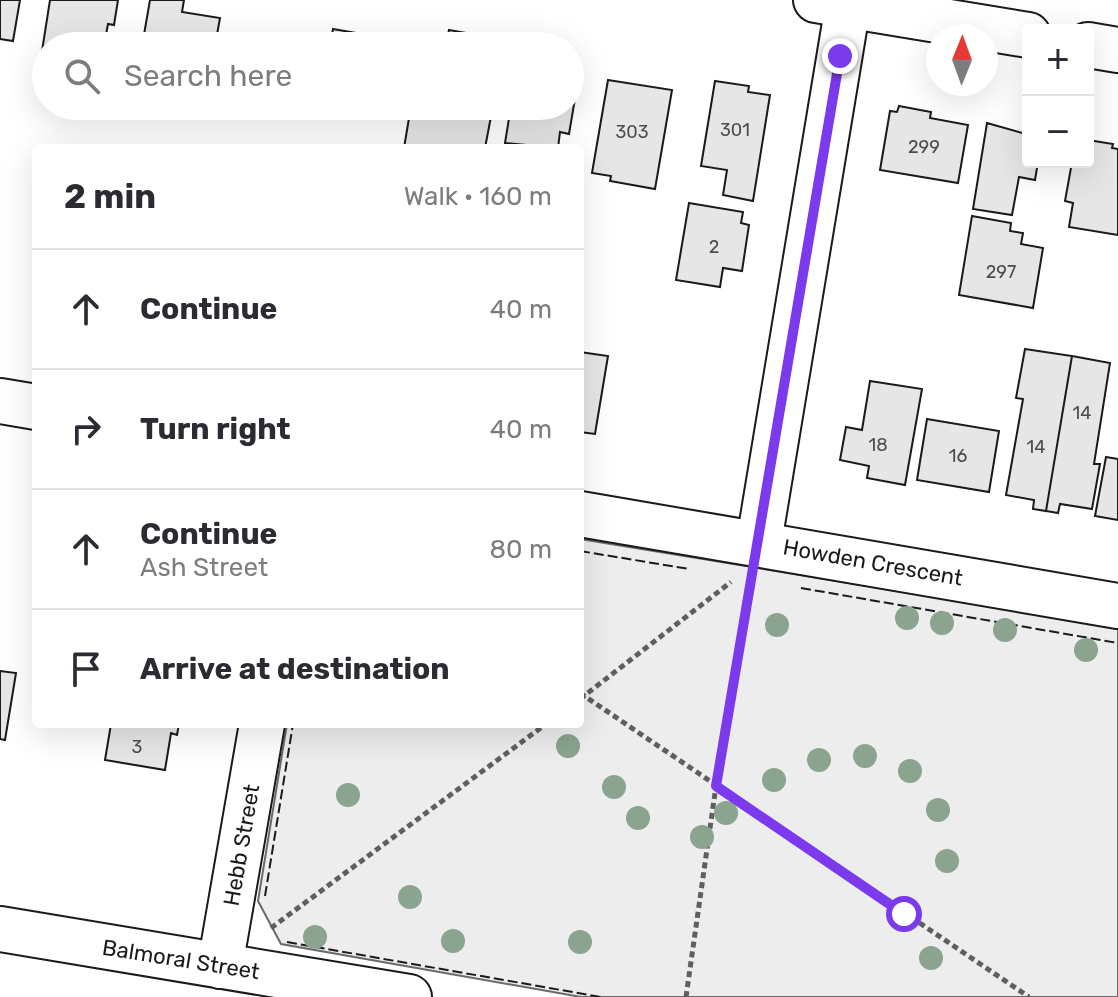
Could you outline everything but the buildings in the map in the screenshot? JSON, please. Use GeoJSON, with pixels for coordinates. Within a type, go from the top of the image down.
{"type":"FeatureCollection","features":[{"type":"Feature","properties":{"kind":"main road"},"geometry":{"type":"LineString","coordinates":[[759,542],[832,3],[1022,34]]}},
{"type":"Feature","properties":{"kind":"main road"},"geometry":{"type":"LineString","coordinates":[[1094,46],[1118,50]]}},
{"type":"Feature","properties":{"kind":"main road"},"geometry":{"type":"LineString","coordinates":[[0,401],[32,406]]}},
{"type":"Feature","properties":{"kind":"main road","name":"Howden Crescent"},"geometry":{"type":"LineString","coordinates":[[584,515],[759,542],[1118,606]]}},
{"type":"Feature","properties":{"kind":"main road","name":"Hebb Street"},"geometry":{"type":"LineString","coordinates":[[220,966],[261,728]]}},
{"type":"Feature","properties":{"kind":"main road","name":"Balmoral Street"},"geometry":{"type":"LineString","coordinates":[[0,929],[409,997]]}},
{"type":"Feature","properties":{"kind":"path"},"geometry":{"type":"LineString","coordinates":[[584,694],[725,590],[759,542]]}},
{"type":"Feature","properties":{"kind":"path"},"geometry":{"type":"LineString","coordinates":[[686,997],[716,786],[759,542]]}},
{"type":"Feature","properties":{"kind":"path"},"geometry":{"type":"LineString","coordinates":[[584,698],[1029,997]]}},
{"type":"Feature","properties":{"kind":"path"},"geometry":{"type":"LineString","coordinates":[[271,928],[541,728]]}},
{"type":"Feature","properties":{"kind":"shaded area"},"geometry":{"type":"Polygon","coordinates":[[[584,540],[1118,627],[1118,997],[581,997],[281,944],[258,901],[286,728],[584,728],[584,540]]]}},
{"type":"Feature","properties":{"kind":"fence"},"geometry":{"type":"LineString","coordinates":[[584,552],[689,569]]}},
{"type":"Feature","properties":{"kind":"fence"},"geometry":{"type":"LineString","coordinates":[[801,588],[1118,643]]}},
{"type":"Feature","properties":{"kind":"fence"},"geometry":{"type":"LineString","coordinates":[[265,896],[292,728]]}},
{"type":"Feature","properties":{"kind":"fence"},"geometry":{"type":"LineString","coordinates":[[287,942],[601,997]]}},
{"type":"Feature","properties":{"kind":"route"},"geometry":{"type":"LineString","coordinates":[[840,56],[716,786],[904,914]]}}]}
